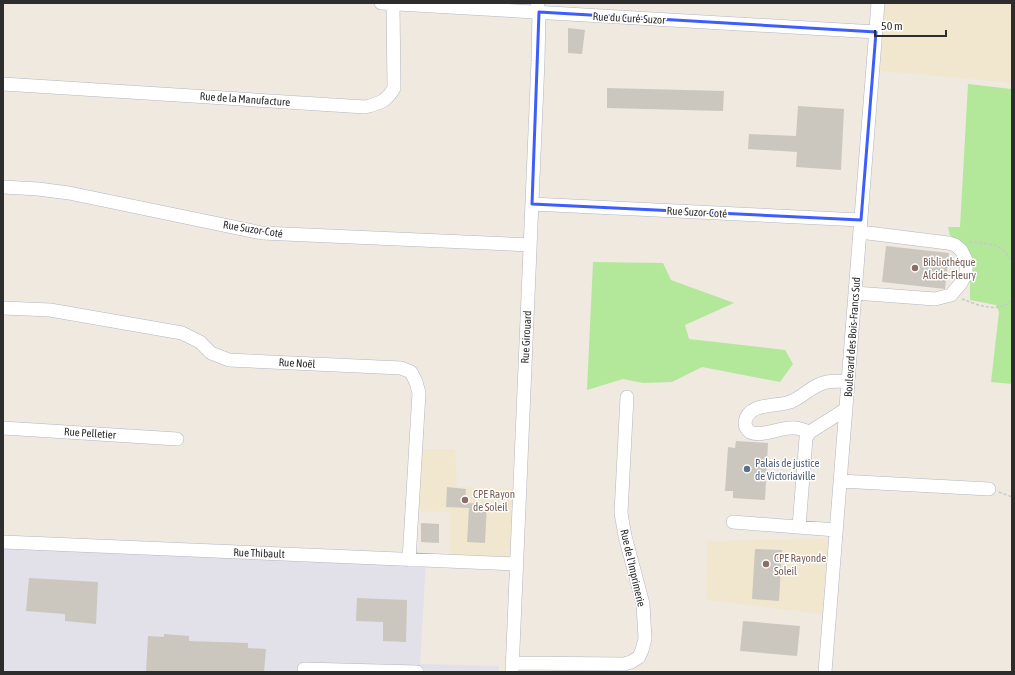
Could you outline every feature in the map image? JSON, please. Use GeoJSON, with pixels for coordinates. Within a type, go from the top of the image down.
{"type":"FeatureCollection","features":[{"type":"Feature","properties":{"kind":"street","name":"Rue du Curé-Suzor"},"geometry":{"type":"LineString","coordinates":[[387,3],[538,8],[876,32]]}},
{"type":"Feature","properties":{"kind":"street","name":"Rue de la Manufacture"},"geometry":{"type":"LineString","coordinates":[[3,84],[365,107],[382,103],[390,96],[394,88],[387,3]]}},
{"type":"Feature","properties":{"kind":"street","name":"Boulevard des Bois-Francs Sud"},"geometry":{"type":"LineString","coordinates":[[825,672],[878,3]]}},
{"type":"Feature","properties":{"kind":"street","name":"Rue Girouard"},"geometry":{"type":"LineString","coordinates":[[512,667],[532,204],[538,8]]}},
{"type":"Feature","properties":{"kind":"street","name":"Rue Suzor-Coté"},"geometry":{"type":"LineString","coordinates":[[3,187],[38,189],[75,194],[262,233],[530,245]]}},
{"type":"Feature","properties":{"kind":"street","name":"Rue Suzor-Coté"},"geometry":{"type":"LineString","coordinates":[[532,204],[860,226],[955,245]]}},
{"type":"Feature","properties":{"kind":"street"},"geometry":{"type":"LineString","coordinates":[[855,293],[935,299],[951,295],[966,274],[966,260],[961,250],[955,245]]}},
{"type":"Feature","properties":{"kind":"street","name":"Rue Noël"},"geometry":{"type":"LineString","coordinates":[[3,308],[50,310],[182,333],[200,342],[211,353],[229,360],[401,368],[411,372],[419,393],[409,560]]}},
{"type":"Feature","properties":{"kind":"street"},"geometry":{"type":"LineString","coordinates":[[810,432],[795,427],[762,433],[752,433],[747,430],[745,424],[746,418],[759,406],[786,404],[826,382],[848,381]]}},
{"type":"Feature","properties":{"kind":"street","name":"Rue de l'Imprimerie"},"geometry":{"type":"LineString","coordinates":[[512,667],[624,664],[638,657],[642,650],[645,639],[642,604],[625,536],[621,513],[627,397]]}},
{"type":"Feature","properties":{"kind":"street"},"geometry":{"type":"LineString","coordinates":[[799,527],[806,438],[810,432],[846,409]]}},
{"type":"Feature","properties":{"kind":"street","name":"Rue Pelletier"},"geometry":{"type":"LineString","coordinates":[[3,428],[177,439]]}},
{"type":"Feature","properties":{"kind":"street"},"geometry":{"type":"LineString","coordinates":[[840,481],[989,489]]}},
{"type":"Feature","properties":{"kind":"street"},"geometry":{"type":"LineString","coordinates":[[733,522],[836,530]]}},
{"type":"Feature","properties":{"kind":"street","name":"Rue Thibault"},"geometry":{"type":"LineString","coordinates":[[3,542],[516,564]]}},
{"type":"Feature","properties":{"kind":"street"},"geometry":{"type":"LineString","coordinates":[[304,669],[417,672]]}},
{"type":"Feature","properties":{"kind":"path"},"geometry":{"type":"LineString","coordinates":[[955,245],[968,242],[995,245],[1004,250],[1012,261]]}},
{"type":"Feature","properties":{"kind":"path"},"geometry":{"type":"LineString","coordinates":[[951,295],[979,306],[999,308],[1008,305],[1012,300]]}},
{"type":"Feature","properties":{"kind":"path"},"geometry":{"type":"LineString","coordinates":[[989,489],[1012,497]]}},
{"type":"Feature","properties":{"kind":"highlighted area"},"geometry":{"type":"Polygon","coordinates":[[[539,12],[876,32],[861,220],[532,204],[539,12]]]}},
{"type":"Feature","properties":{"kind":"shaded area"},"geometry":{"type":"Polygon","coordinates":[[[877,3],[1012,3],[1012,83],[872,70],[877,3]]]}},
{"type":"Feature","properties":{"kind":"shaded area","name":"CPE Rayon de Soleil"},"geometry":{"type":"Polygon","coordinates":[[[414,449],[455,449],[457,487],[519,489],[516,564],[450,561],[450,512],[412,511],[414,449]]]}},
{"type":"Feature","properties":{"kind":"shaded area","name":"CPE Rayonde Soleil"},"geometry":{"type":"Polygon","coordinates":[[[828,539],[822,614],[706,600],[707,541],[828,539]]]}},
{"type":"Feature","properties":{"kind":"shaded area"},"geometry":{"type":"Polygon","coordinates":[[[3,542],[426,560],[420,664],[499,666],[499,672],[3,672],[3,542]]]}},
{"type":"Feature","properties":{"kind":"green space"},"geometry":{"type":"Polygon","coordinates":[[[968,84],[1012,89],[1012,384],[991,382],[999,312],[996,305],[970,300],[970,253],[950,235],[948,227],[960,227],[968,84]]]}},
{"type":"Feature","properties":{"kind":"green space"},"geometry":{"type":"Polygon","coordinates":[[[593,262],[663,263],[671,280],[734,303],[685,325],[689,339],[785,350],[793,364],[780,382],[702,367],[672,382],[643,383],[623,379],[587,390],[593,262]]]}},
{"type":"Feature","properties":{"kind":"building"},"geometry":{"type":"Polygon","coordinates":[[[568,28],[585,30],[582,54],[568,53],[568,28]]]}},
{"type":"Feature","properties":{"kind":"building"},"geometry":{"type":"Polygon","coordinates":[[[607,88],[724,91],[723,111],[607,108],[607,88]]]}},
{"type":"Feature","properties":{"kind":"building"},"geometry":{"type":"Polygon","coordinates":[[[798,106],[844,109],[841,170],[796,167],[797,152],[748,149],[749,134],[796,136],[798,106]]]}},
{"type":"Feature","properties":{"kind":"building","name":"Bibliothèque Alcide-Fleury"},"geometry":{"type":"Polygon","coordinates":[[[886,246],[949,253],[945,289],[882,282],[886,246]]]}},
{"type":"Feature","properties":{"kind":"building","name":"Palais de justice de Victoriaville"},"geometry":{"type":"Polygon","coordinates":[[[736,441],[768,443],[765,500],[733,498],[733,491],[725,491],[728,447],[735,448],[736,441]]]}},
{"type":"Feature","properties":{"kind":"building"},"geometry":{"type":"Polygon","coordinates":[[[447,487],[466,489],[465,503],[487,504],[485,543],[467,542],[469,508],[446,507],[447,487]]]}},
{"type":"Feature","properties":{"kind":"building"},"geometry":{"type":"Polygon","coordinates":[[[421,523],[439,524],[439,543],[421,542],[421,523]]]}},
{"type":"Feature","properties":{"kind":"building"},"geometry":{"type":"Polygon","coordinates":[[[755,549],[782,550],[779,601],[752,599],[755,549]]]}},
{"type":"Feature","properties":{"kind":"building"},"geometry":{"type":"Polygon","coordinates":[[[29,578],[98,582],[96,624],[65,621],[65,614],[26,611],[29,578]]]}},
{"type":"Feature","properties":{"kind":"building"},"geometry":{"type":"Polygon","coordinates":[[[357,598],[407,600],[406,642],[383,641],[383,622],[356,621],[357,598]]]}},
{"type":"Feature","properties":{"kind":"building"},"geometry":{"type":"Polygon","coordinates":[[[743,621],[800,626],[797,656],[740,651],[743,621]]]}},
{"type":"Feature","properties":{"kind":"building"},"geometry":{"type":"Polygon","coordinates":[[[164,634],[189,636],[189,641],[248,643],[248,648],[266,649],[264,672],[146,672],[148,636],[164,637],[164,634]]]}},
{"type":"Feature","properties":{"kind":"place","name":"Bibliothèque Alcide-Fleury"},"geometry":{"type":"Point","coordinates":[915,268]}},
{"type":"Feature","properties":{"kind":"place","name":"Palais de justice de Victoriaville"},"geometry":{"type":"Point","coordinates":[747,469]}},
{"type":"Feature","properties":{"kind":"place","name":"CPE Rayon de Soleil"},"geometry":{"type":"Point","coordinates":[465,500]}},
{"type":"Feature","properties":{"kind":"place","name":"CPE Rayonde Soleil"},"geometry":{"type":"Point","coordinates":[766,564]}}]}
